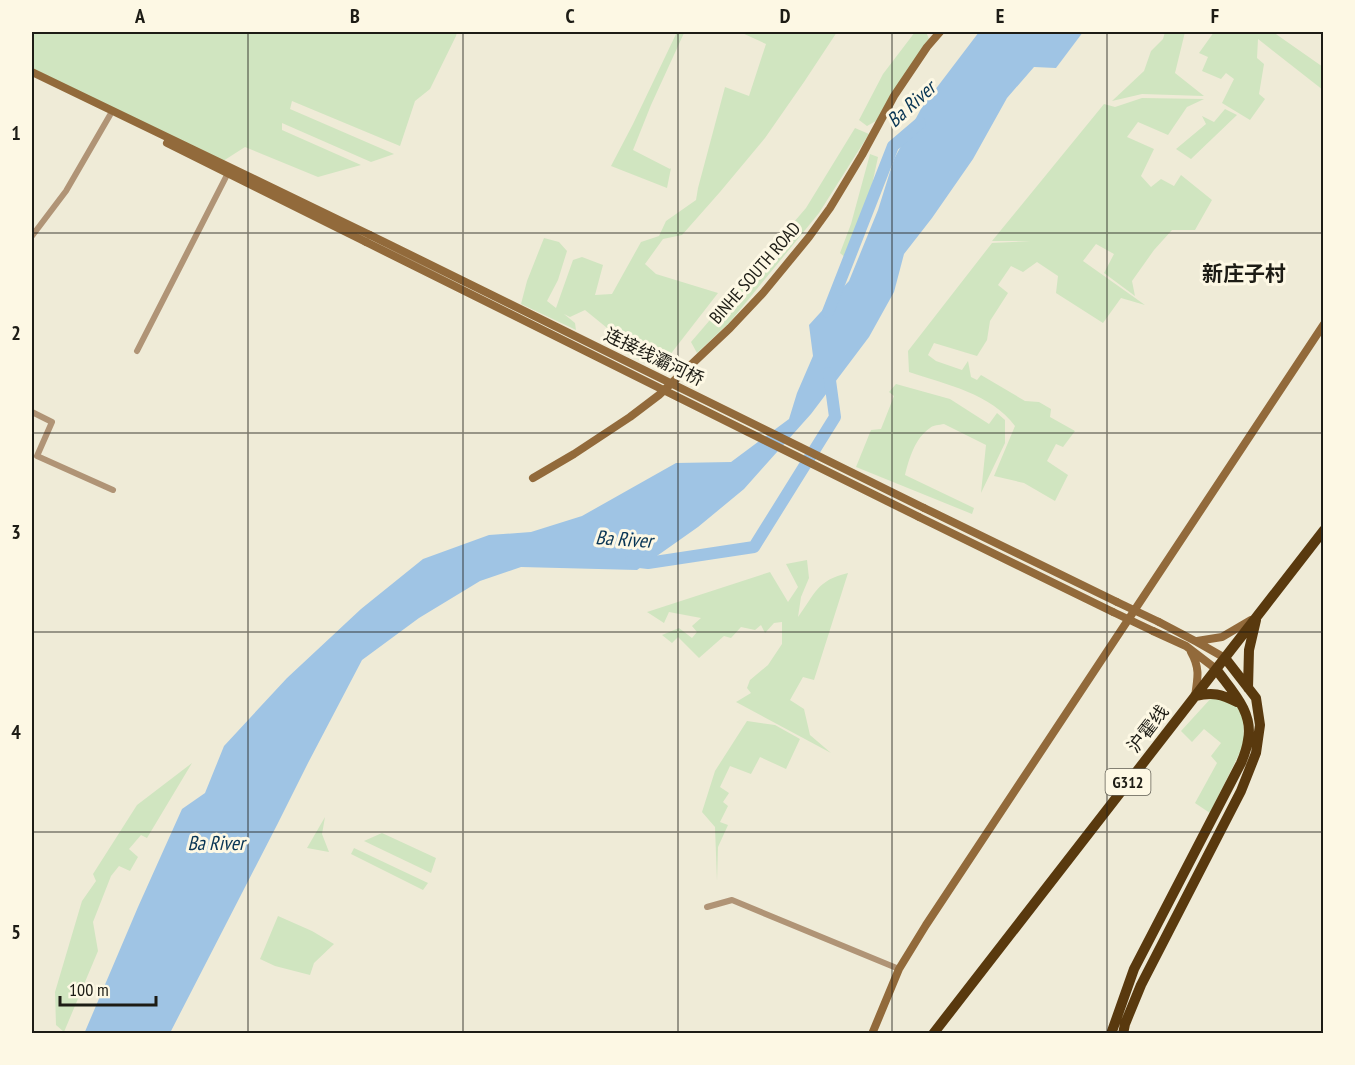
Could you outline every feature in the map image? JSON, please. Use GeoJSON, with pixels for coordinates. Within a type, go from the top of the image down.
{"type":"FeatureCollection","features":[{"type":"Feature","properties":{"kind":"highway","name":"沪霍线"},"geometry":{"type":"LineString","coordinates":[[933,1034],[1323,530]]}},
{"type":"Feature","properties":{"kind":"highway"},"geometry":{"type":"LineString","coordinates":[[1248,688],[1249,650],[1257,617]]}},
{"type":"Feature","properties":{"kind":"highway"},"geometry":{"type":"LineString","coordinates":[[1124,1034],[1125,1024],[1141,985],[1241,791],[1256,753],[1260,725],[1257,698],[1225,658]]}},
{"type":"Feature","properties":{"kind":"highway"},"geometry":{"type":"LineString","coordinates":[[1112,1034],[1134,969],[1241,763],[1249,739],[1249,720],[1241,704],[1215,669]]}},
{"type":"Feature","properties":{"kind":"highway"},"geometry":{"type":"LineString","coordinates":[[1195,696],[1221,694],[1241,704]]}},
{"type":"Feature","properties":{"kind":"main road","name":"BINHE SOUTH ROAD"},"geometry":{"type":"LineString","coordinates":[[533,478],[574,454],[659,395],[730,328],[763,293],[830,208],[894,96],[940,32]]}},
{"type":"Feature","properties":{"kind":"main road"},"geometry":{"type":"LineString","coordinates":[[32,72],[368,239]]}},
{"type":"Feature","properties":{"kind":"main road"},"geometry":{"type":"LineString","coordinates":[[32,78],[368,239]]}},
{"type":"Feature","properties":{"kind":"main road","name":"连接线灞河桥"},"geometry":{"type":"LineString","coordinates":[[368,239],[1159,622],[1225,658]]}},
{"type":"Feature","properties":{"kind":"main road","name":"连接线灞河桥"},"geometry":{"type":"LineString","coordinates":[[368,239],[919,517],[1189,648],[1215,669]]}},
{"type":"Feature","properties":{"kind":"main road"},"geometry":{"type":"LineString","coordinates":[[872,1034],[899,969],[926,925],[1323,324]]}},
{"type":"Feature","properties":{"kind":"main road"},"geometry":{"type":"LineString","coordinates":[[1196,641],[1222,637],[1257,617]]}},
{"type":"Feature","properties":{"kind":"main road"},"geometry":{"type":"LineString","coordinates":[[1189,648],[1197,664],[1195,696]]}},
{"type":"Feature","properties":{"kind":"street"},"geometry":{"type":"LineString","coordinates":[[32,236],[66,191],[110,115]]}},
{"type":"Feature","properties":{"kind":"street"},"geometry":{"type":"LineString","coordinates":[[137,351],[228,173]]}},
{"type":"Feature","properties":{"kind":"street"},"geometry":{"type":"LineString","coordinates":[[32,412],[52,422],[37,456],[113,490]]}},
{"type":"Feature","properties":{"kind":"street"},"geometry":{"type":"LineString","coordinates":[[707,907],[732,900],[899,969]]}},
{"type":"Feature","properties":{"kind":"green space"},"geometry":{"type":"Polygon","coordinates":[[[32,32],[457,32],[430,89],[415,101],[400,146],[292,101],[290,109],[394,154],[371,162],[282,123],[282,130],[361,165],[318,177],[245,147],[220,163],[32,72],[32,32]]]}},
{"type":"Feature","properties":{"kind":"green space"},"geometry":{"type":"Polygon","coordinates":[[[677,32],[684,33],[633,150],[671,168],[667,188],[611,166],[677,32]]]}},
{"type":"Feature","properties":{"kind":"green space"},"geometry":{"type":"Polygon","coordinates":[[[740,32],[837,32],[765,138],[682,235],[663,239],[645,264],[656,274],[718,293],[659,369],[607,345],[612,332],[585,310],[570,317],[564,314],[575,323],[576,330],[521,304],[527,281],[544,238],[559,242],[567,251],[558,280],[547,301],[556,308],[573,260],[582,257],[603,265],[595,295],[612,294],[641,242],[659,236],[666,221],[696,200],[725,87],[749,96],[766,44],[740,32]]]}},
{"type":"Feature","properties":{"kind":"green space"},"geometry":{"type":"Polygon","coordinates":[[[915,32],[926,32],[929,39],[876,121],[867,126],[859,120],[883,74],[915,32]]]}},
{"type":"Feature","properties":{"kind":"green space"},"geometry":{"type":"Polygon","coordinates":[[[1165,32],[1185,32],[1175,73],[1204,96],[1142,94],[1112,101],[1144,71],[1151,51],[1163,39],[1165,32]]]}},
{"type":"Feature","properties":{"kind":"green space"},"geometry":{"type":"Polygon","coordinates":[[[1214,32],[1273,32],[1323,67],[1323,90],[1258,39],[1257,58],[1264,64],[1259,94],[1265,99],[1250,120],[1222,103],[1234,79],[1226,73],[1221,79],[1202,71],[1208,57],[1199,53],[1214,32]]]}},
{"type":"Feature","properties":{"kind":"green space"},"geometry":{"type":"Polygon","coordinates":[[[1142,98],[1204,99],[1187,107],[1168,135],[1138,122],[1127,137],[1154,149],[1141,176],[1151,187],[1161,179],[1174,186],[1181,175],[1212,200],[1195,230],[1172,230],[1154,250],[1132,281],[1135,296],[1104,273],[1114,254],[1096,244],[1083,261],[1145,305],[1121,298],[1103,323],[1056,293],[1058,276],[1037,262],[1023,272],[1011,266],[998,285],[1008,293],[990,321],[987,340],[977,356],[934,343],[928,355],[936,361],[962,370],[968,361],[971,377],[977,380],[981,375],[1025,401],[1039,402],[1051,409],[1050,417],[1075,431],[1063,447],[1056,444],[1047,461],[1068,475],[1055,501],[1024,483],[994,476],[1015,426],[1005,415],[981,398],[909,372],[908,351],[992,243],[1031,241],[992,241],[1104,104],[1115,107],[1142,98]]]}},
{"type":"Feature","properties":{"kind":"green space"},"geometry":{"type":"Polygon","coordinates":[[[1225,109],[1237,115],[1191,159],[1176,149],[1206,124],[1202,116],[1214,122],[1225,109]]]}},
{"type":"Feature","properties":{"kind":"green space"},"geometry":{"type":"Polygon","coordinates":[[[855,128],[869,134],[819,213],[730,322],[697,353],[691,342],[806,208],[855,128]]]}},
{"type":"Feature","properties":{"kind":"green space"},"geometry":{"type":"Polygon","coordinates":[[[870,154],[878,157],[872,185],[847,259],[840,253],[851,224],[870,154]]]}},
{"type":"Feature","properties":{"kind":"green space"},"geometry":{"type":"Polygon","coordinates":[[[896,384],[950,399],[989,424],[997,413],[1005,420],[1005,443],[981,493],[986,445],[944,424],[933,426],[925,432],[911,456],[905,475],[974,508],[972,514],[856,467],[871,430],[881,429],[894,396],[889,392],[896,384]]]}},
{"type":"Feature","properties":{"kind":"green space"},"geometry":{"type":"Polygon","coordinates":[[[807,560],[809,578],[801,597],[798,617],[823,584],[848,573],[814,680],[803,677],[790,700],[804,709],[810,735],[831,753],[736,702],[751,693],[747,688],[750,680],[768,665],[782,644],[782,622],[774,623],[765,633],[761,625],[755,630],[741,627],[731,638],[724,636],[699,658],[678,637],[672,643],[662,635],[679,628],[692,638],[697,632],[692,626],[701,618],[669,612],[664,623],[647,612],[770,572],[788,602],[798,587],[786,564],[807,560]]]}},
{"type":"Feature","properties":{"kind":"green space"},"geometry":{"type":"Polygon","coordinates":[[[1213,696],[1232,701],[1243,713],[1244,744],[1210,813],[1195,803],[1217,763],[1211,756],[1221,743],[1204,729],[1192,742],[1181,731],[1213,696]]]}},
{"type":"Feature","properties":{"kind":"green space"},"geometry":{"type":"Polygon","coordinates":[[[747,721],[775,725],[800,739],[786,769],[760,757],[751,774],[730,766],[720,787],[729,793],[723,802],[728,806],[720,822],[728,825],[718,847],[717,881],[715,827],[702,812],[715,771],[747,721]]]}},
{"type":"Feature","properties":{"kind":"green space"},"geometry":{"type":"Polygon","coordinates":[[[192,763],[147,838],[141,835],[129,849],[138,857],[130,871],[119,866],[111,876],[93,922],[98,951],[64,1032],[56,1025],[55,992],[82,901],[96,881],[93,874],[137,805],[192,763]]]}},
{"type":"Feature","properties":{"kind":"green space"},"geometry":{"type":"Polygon","coordinates":[[[325,817],[322,834],[329,852],[307,848],[325,817]]]}},
{"type":"Feature","properties":{"kind":"green space"},"geometry":{"type":"Polygon","coordinates":[[[382,833],[436,858],[431,873],[364,841],[382,833]]]}},
{"type":"Feature","properties":{"kind":"green space"},"geometry":{"type":"Polygon","coordinates":[[[354,848],[428,883],[423,890],[351,854],[354,848]]]}},
{"type":"Feature","properties":{"kind":"green space"},"geometry":{"type":"Polygon","coordinates":[[[278,916],[334,944],[314,963],[310,975],[275,966],[260,959],[278,916]]]}},
{"type":"Feature","properties":{"kind":"water","name":"Ba River"},"geometry":{"type":"Polygon","coordinates":[[[979,32],[1083,32],[1056,68],[1034,67],[1007,98],[973,159],[904,254],[894,292],[869,337],[811,414],[744,489],[698,527],[637,570],[521,567],[480,581],[419,618],[362,660],[170,1033],[84,1034],[182,809],[205,793],[224,746],[287,678],[361,609],[423,559],[489,535],[531,532],[582,516],[676,463],[731,462],[789,419],[813,356],[809,325],[849,281],[878,210],[894,159],[922,107],[979,32]]]}},
{"type":"Feature","properties":{"kind":"waterway","name":"Ba River"},"geometry":{"type":"LineString","coordinates":[[828,312],[893,146],[920,123]]}},
{"type":"Feature","properties":{"kind":"waterway","name":"Ba River"},"geometry":{"type":"LineString","coordinates":[[631,561],[648,563],[754,547],[835,417],[829,373]]}},
{"type":"Feature","properties":{"kind":"district","name":"新庄子村"},"geometry":{"type":"Point","coordinates":[1244,274]}}]}
